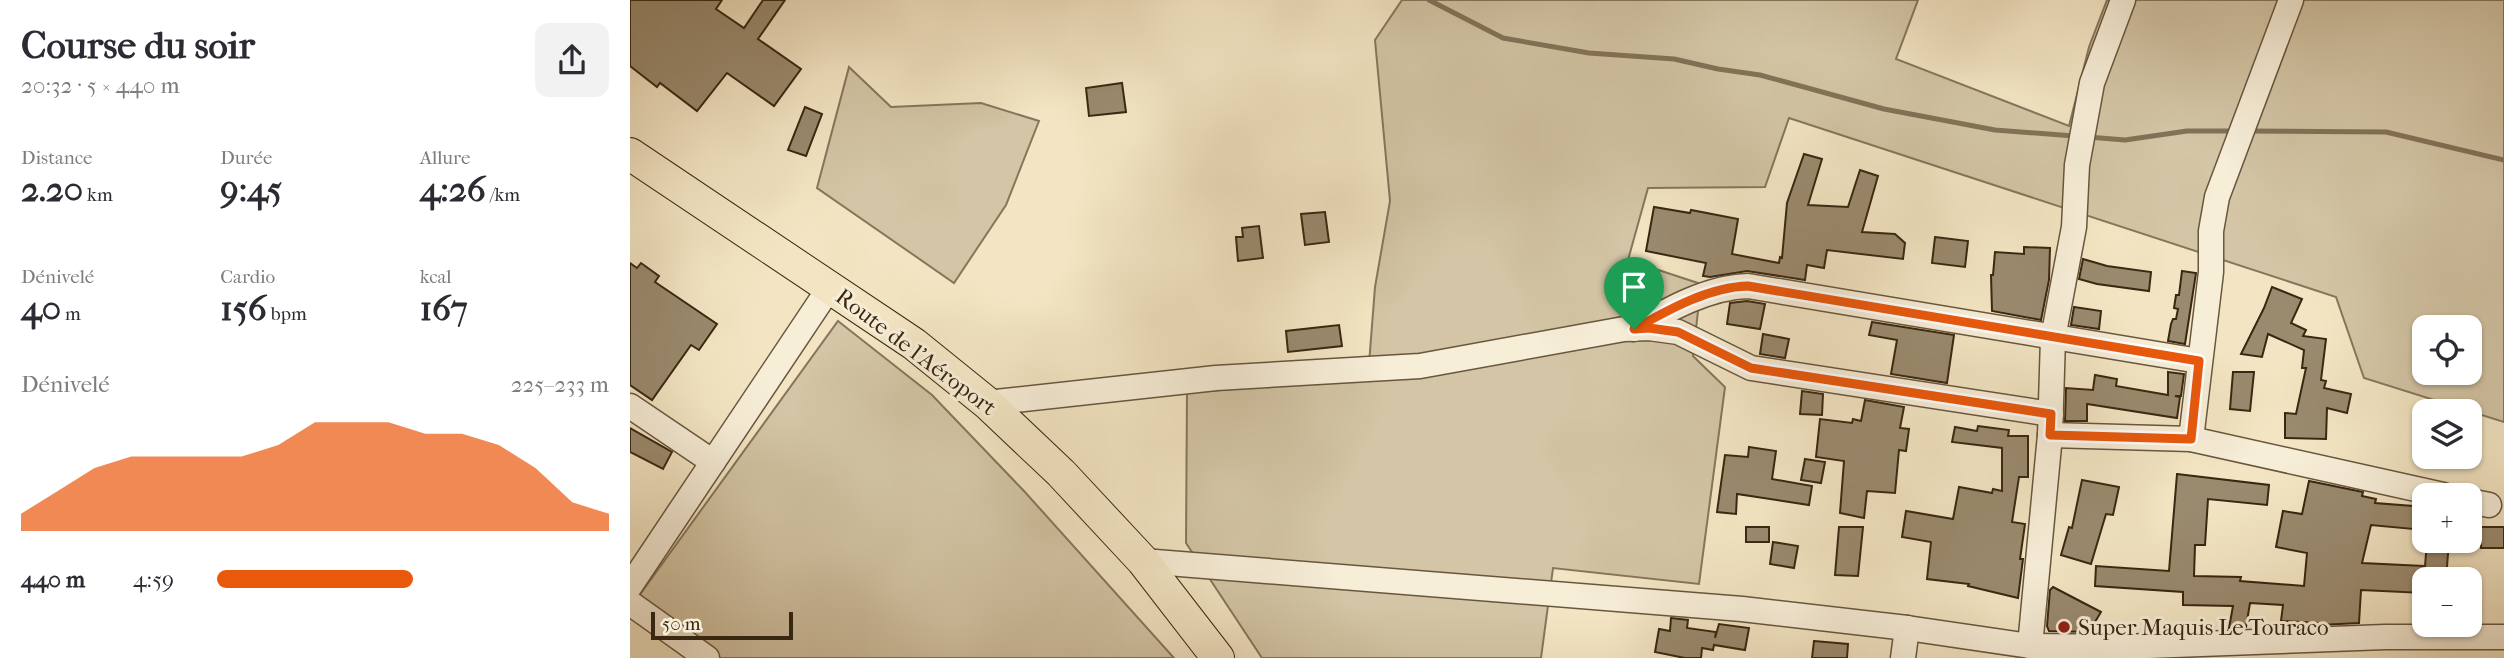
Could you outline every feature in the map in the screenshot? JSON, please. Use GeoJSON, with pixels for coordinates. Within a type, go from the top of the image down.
{"type":"FeatureCollection","features":[{"type":"Feature","properties":{"kind":"main road","name":"Route de l'Aéroport"},"geometry":{"type":"LineString","coordinates":[[630,154],[914,344],[987,403],[1061,473],[1143,561],[1218,658]]}},
{"type":"Feature","properties":{"kind":"street"},"geometry":{"type":"LineString","coordinates":[[2019,649],[2050,425],[2053,338],[2074,227],[2077,165],[2092,83],[2123,0]]}},
{"type":"Feature","properties":{"kind":"street"},"geometry":{"type":"LineString","coordinates":[[2191,439],[2211,272],[2211,231],[2217,197],[2291,0]]}},
{"type":"Feature","properties":{"kind":"street"},"geometry":{"type":"LineString","coordinates":[[1634,329],[1662,313],[1709,294],[1748,286],[2199,361]]}},
{"type":"Feature","properties":{"kind":"street"},"geometry":{"type":"LineString","coordinates":[[706,658],[630,589],[830,287]]}},
{"type":"Feature","properties":{"kind":"street"},"geometry":{"type":"LineString","coordinates":[[987,403],[1216,379],[1420,366],[1649,328],[1678,332],[1751,368],[2050,425],[2191,439],[2412,488]]}},
{"type":"Feature","properties":{"kind":"street"},"geometry":{"type":"LineString","coordinates":[[630,406],[713,462]]}},
{"type":"Feature","properties":{"kind":"street"},"geometry":{"type":"LineString","coordinates":[[1143,561],[1728,608],[1907,628],[2019,649],[2123,652],[2371,648],[2504,637]]}},
{"type":"Feature","properties":{"kind":"street"},"geometry":{"type":"LineString","coordinates":[[1903,658],[1907,628]]}},
{"type":"Feature","properties":{"kind":"shaded area"},"geometry":{"type":"Polygon","coordinates":[[[1402,0],[1918,0],[1896,59],[2069,126],[2089,47],[2107,0],[2504,0],[2504,422],[2482,415],[2482,399],[2431,399],[2364,378],[2336,297],[1789,118],[1765,187],[1648,188],[1628,260],[1701,284],[1693,356],[1725,387],[1699,584],[1553,568],[1541,658],[1262,658],[1186,543],[1187,393],[1368,377],[1375,287],[1390,201],[1375,40],[1402,0]]]}},
{"type":"Feature","properties":{"kind":"shaded area"},"geometry":{"type":"Polygon","coordinates":[[[849,67],[891,107],[981,103],[1039,121],[1006,205],[954,283],[817,188],[849,67]]]}},
{"type":"Feature","properties":{"kind":"shaded area"},"geometry":{"type":"Polygon","coordinates":[[[838,321],[932,395],[1024,491],[1174,658],[715,658],[636,600],[838,321]]]}},
{"type":"Feature","properties":{"kind":"building"},"geometry":{"type":"Polygon","coordinates":[[[630,0],[722,0],[716,9],[744,28],[763,0],[785,0],[758,39],[801,69],[774,106],[727,73],[697,111],[660,83],[657,87],[630,66],[630,0]]]}},
{"type":"Feature","properties":{"kind":"building"},"geometry":{"type":"Polygon","coordinates":[[[1122,83],[1126,112],[1089,116],[1086,88],[1122,83]]]}},
{"type":"Feature","properties":{"kind":"building"},"geometry":{"type":"Polygon","coordinates":[[[805,107],[822,114],[806,156],[788,150],[805,107]]]}},
{"type":"Feature","properties":{"kind":"building"},"geometry":{"type":"Polygon","coordinates":[[[1804,154],[1822,159],[1808,205],[1848,207],[1860,170],[1878,176],[1862,232],[1895,234],[1905,243],[1903,259],[1827,250],[1824,268],[1807,265],[1805,280],[1747,271],[1703,276],[1706,263],[1646,251],[1654,207],[1690,213],[1691,210],[1738,219],[1732,254],[1779,263],[1780,257],[1782,258],[1787,203],[1804,154]]]}},
{"type":"Feature","properties":{"kind":"building"},"geometry":{"type":"Polygon","coordinates":[[[1325,212],[1329,242],[1305,245],[1301,214],[1325,212]]]}},
{"type":"Feature","properties":{"kind":"building"},"geometry":{"type":"Polygon","coordinates":[[[1259,226],[1263,258],[1238,261],[1236,237],[1243,237],[1242,228],[1259,226]]]}},
{"type":"Feature","properties":{"kind":"building"},"geometry":{"type":"Polygon","coordinates":[[[1935,237],[1968,241],[1965,267],[1932,263],[1935,237]]]}},
{"type":"Feature","properties":{"kind":"building"},"geometry":{"type":"Polygon","coordinates":[[[2024,247],[2050,248],[2049,280],[2041,320],[1992,311],[1991,275],[1995,252],[2024,254],[2024,247]]]}},
{"type":"Feature","properties":{"kind":"building"},"geometry":{"type":"Polygon","coordinates":[[[2083,259],[2107,266],[2151,272],[2149,291],[2079,279],[2083,259]]]}},
{"type":"Feature","properties":{"kind":"building"},"geometry":{"type":"Polygon","coordinates":[[[630,263],[637,268],[641,263],[659,276],[655,282],[717,324],[699,350],[691,345],[652,400],[630,385],[630,263]]]}},
{"type":"Feature","properties":{"kind":"building"},"geometry":{"type":"Polygon","coordinates":[[[2182,271],[2196,273],[2185,344],[2168,341],[2171,324],[2173,319],[2176,319],[2178,309],[2174,308],[2176,295],[2179,295],[2182,271]]]}},
{"type":"Feature","properties":{"kind":"building"},"geometry":{"type":"Polygon","coordinates":[[[2272,287],[2302,299],[2291,323],[2306,330],[2303,336],[2326,339],[2321,380],[2326,381],[2324,388],[2351,394],[2347,413],[2327,408],[2326,439],[2285,438],[2285,413],[2296,414],[2306,368],[2302,368],[2304,350],[2268,334],[2262,357],[2241,354],[2272,287]]]}},
{"type":"Feature","properties":{"kind":"building"},"geometry":{"type":"Polygon","coordinates":[[[1747,301],[1765,304],[1760,329],[1727,324],[1730,303],[1747,301]]]}},
{"type":"Feature","properties":{"kind":"building"},"geometry":{"type":"Polygon","coordinates":[[[2074,307],[2101,311],[2099,329],[2071,325],[2074,307]]]}},
{"type":"Feature","properties":{"kind":"building"},"geometry":{"type":"Polygon","coordinates":[[[1872,322],[1954,335],[1947,383],[1891,374],[1897,340],[1869,335],[1872,322]]]}},
{"type":"Feature","properties":{"kind":"building"},"geometry":{"type":"Polygon","coordinates":[[[1339,325],[1342,346],[1288,352],[1286,331],[1339,325]]]}},
{"type":"Feature","properties":{"kind":"building"},"geometry":{"type":"Polygon","coordinates":[[[1763,334],[1789,339],[1785,358],[1760,354],[1763,334]]]}},
{"type":"Feature","properties":{"kind":"building"},"geometry":{"type":"Polygon","coordinates":[[[2168,372],[2184,374],[2181,396],[2175,396],[2180,397],[2177,418],[2087,404],[2087,421],[2065,421],[2066,388],[2093,390],[2095,375],[2117,379],[2116,386],[2168,395],[2168,372]]]}},
{"type":"Feature","properties":{"kind":"building"},"geometry":{"type":"Polygon","coordinates":[[[2233,372],[2254,372],[2250,411],[2230,409],[2233,372]]]}},
{"type":"Feature","properties":{"kind":"building"},"geometry":{"type":"Polygon","coordinates":[[[1802,391],[1823,394],[1822,415],[1800,414],[1802,391]]]}},
{"type":"Feature","properties":{"kind":"building"},"geometry":{"type":"Polygon","coordinates":[[[1865,400],[1904,407],[1900,428],[1909,429],[1906,451],[1899,450],[1895,493],[1867,491],[1864,518],[1840,513],[1844,461],[1816,457],[1820,419],[1852,423],[1853,419],[1861,421],[1865,400]]]}},
{"type":"Feature","properties":{"kind":"building"},"geometry":{"type":"Polygon","coordinates":[[[1978,426],[2009,430],[2008,436],[2028,436],[2028,477],[2019,477],[2012,522],[2025,524],[2018,598],[1968,586],[1969,584],[1927,579],[1931,542],[1902,537],[1906,511],[1953,519],[1959,487],[1992,493],[1993,489],[2002,491],[2002,448],[1952,442],[1955,427],[1977,431],[1978,426]]]}},
{"type":"Feature","properties":{"kind":"building"},"geometry":{"type":"Polygon","coordinates":[[[630,428],[672,452],[663,469],[630,452],[630,428]]]}},
{"type":"Feature","properties":{"kind":"building"},"geometry":{"type":"Polygon","coordinates":[[[1749,447],[1776,451],[1772,479],[1812,486],[1809,505],[1737,494],[1736,514],[1717,512],[1725,455],[1748,457],[1749,447]]]}},
{"type":"Feature","properties":{"kind":"building"},"geometry":{"type":"Polygon","coordinates":[[[1805,459],[1825,462],[1821,483],[1801,480],[1805,459]]]}},
{"type":"Feature","properties":{"kind":"building"},"geometry":{"type":"Polygon","coordinates":[[[2177,474],[2269,485],[2267,505],[2208,499],[2205,545],[2195,545],[2194,576],[2241,577],[2240,581],[2304,586],[2307,553],[2276,547],[2283,511],[2302,514],[2309,481],[2363,492],[2362,496],[2376,499],[2375,503],[2412,506],[2412,529],[2371,525],[2362,563],[2424,566],[2412,567],[2412,592],[2361,590],[2359,623],[2319,625],[2281,621],[2283,605],[2250,603],[2246,627],[2229,628],[2233,606],[2183,605],[2183,592],[2095,586],[2096,566],[2169,571],[2177,474]]]}},
{"type":"Feature","properties":{"kind":"building"},"geometry":{"type":"Polygon","coordinates":[[[2082,480],[2119,487],[2113,515],[2106,514],[2091,564],[2061,555],[2069,527],[2072,528],[2082,480]]]}},
{"type":"Feature","properties":{"kind":"building"},"geometry":{"type":"Polygon","coordinates":[[[1746,527],[1769,527],[1769,542],[1746,542],[1746,527]]]}},
{"type":"Feature","properties":{"kind":"building"},"geometry":{"type":"Polygon","coordinates":[[[1839,527],[1863,527],[1858,576],[1835,575],[1839,527]]]}},
{"type":"Feature","properties":{"kind":"building"},"geometry":{"type":"Polygon","coordinates":[[[2482,527],[2504,527],[2504,548],[2482,548],[2482,527]]]}},
{"type":"Feature","properties":{"kind":"building"},"geometry":{"type":"Polygon","coordinates":[[[1773,542],[1798,546],[1794,568],[1770,564],[1773,542]]]}},
{"type":"Feature","properties":{"kind":"building"},"geometry":{"type":"Polygon","coordinates":[[[2426,553],[2448,553],[2447,567],[2425,567],[2426,553]]]}},
{"type":"Feature","properties":{"kind":"building"},"geometry":{"type":"Polygon","coordinates":[[[2053,587],[2101,612],[2089,632],[2049,631],[2047,626],[2050,590],[2053,587]]]}},
{"type":"Feature","properties":{"kind":"building"},"geometry":{"type":"Polygon","coordinates":[[[1671,618],[1688,620],[1687,628],[1716,632],[1715,638],[1719,624],[1749,628],[1745,650],[1714,645],[1713,650],[1702,648],[1701,658],[1655,652],[1659,629],[1670,631],[1671,618]]]}},
{"type":"Feature","properties":{"kind":"building"},"geometry":{"type":"Polygon","coordinates":[[[1814,641],[1848,644],[1847,658],[1812,658],[1814,641]]]}},
{"type":"Feature","properties":{"kind":"waterway"},"geometry":{"type":"LineString","coordinates":[[1429,0],[1503,38],[1589,53],[1674,59],[1760,75],[1884,109],[1995,130],[2074,136]]}},
{"type":"Feature","properties":{"kind":"waterway"},"geometry":{"type":"LineString","coordinates":[[2088,137],[2125,140],[2187,131],[2235,131]]}},
{"type":"Feature","properties":{"kind":"waterway"},"geometry":{"type":"LineString","coordinates":[[2248,131],[2386,132],[2504,160]]}},
{"type":"Feature","properties":{"kind":"place","name":"Super Maquis Le Touraco"},"geometry":{"type":"Point","coordinates":[2064,627]}},
{"type":"Feature","properties":{"kind":"route"},"geometry":{"type":"LineString","coordinates":[[1748,286],[2199,361],[2191,439],[2050,435],[2051,414],[1751,368],[1678,332],[1634,329],[1662,313],[1709,294],[1748,286]]}}]}
